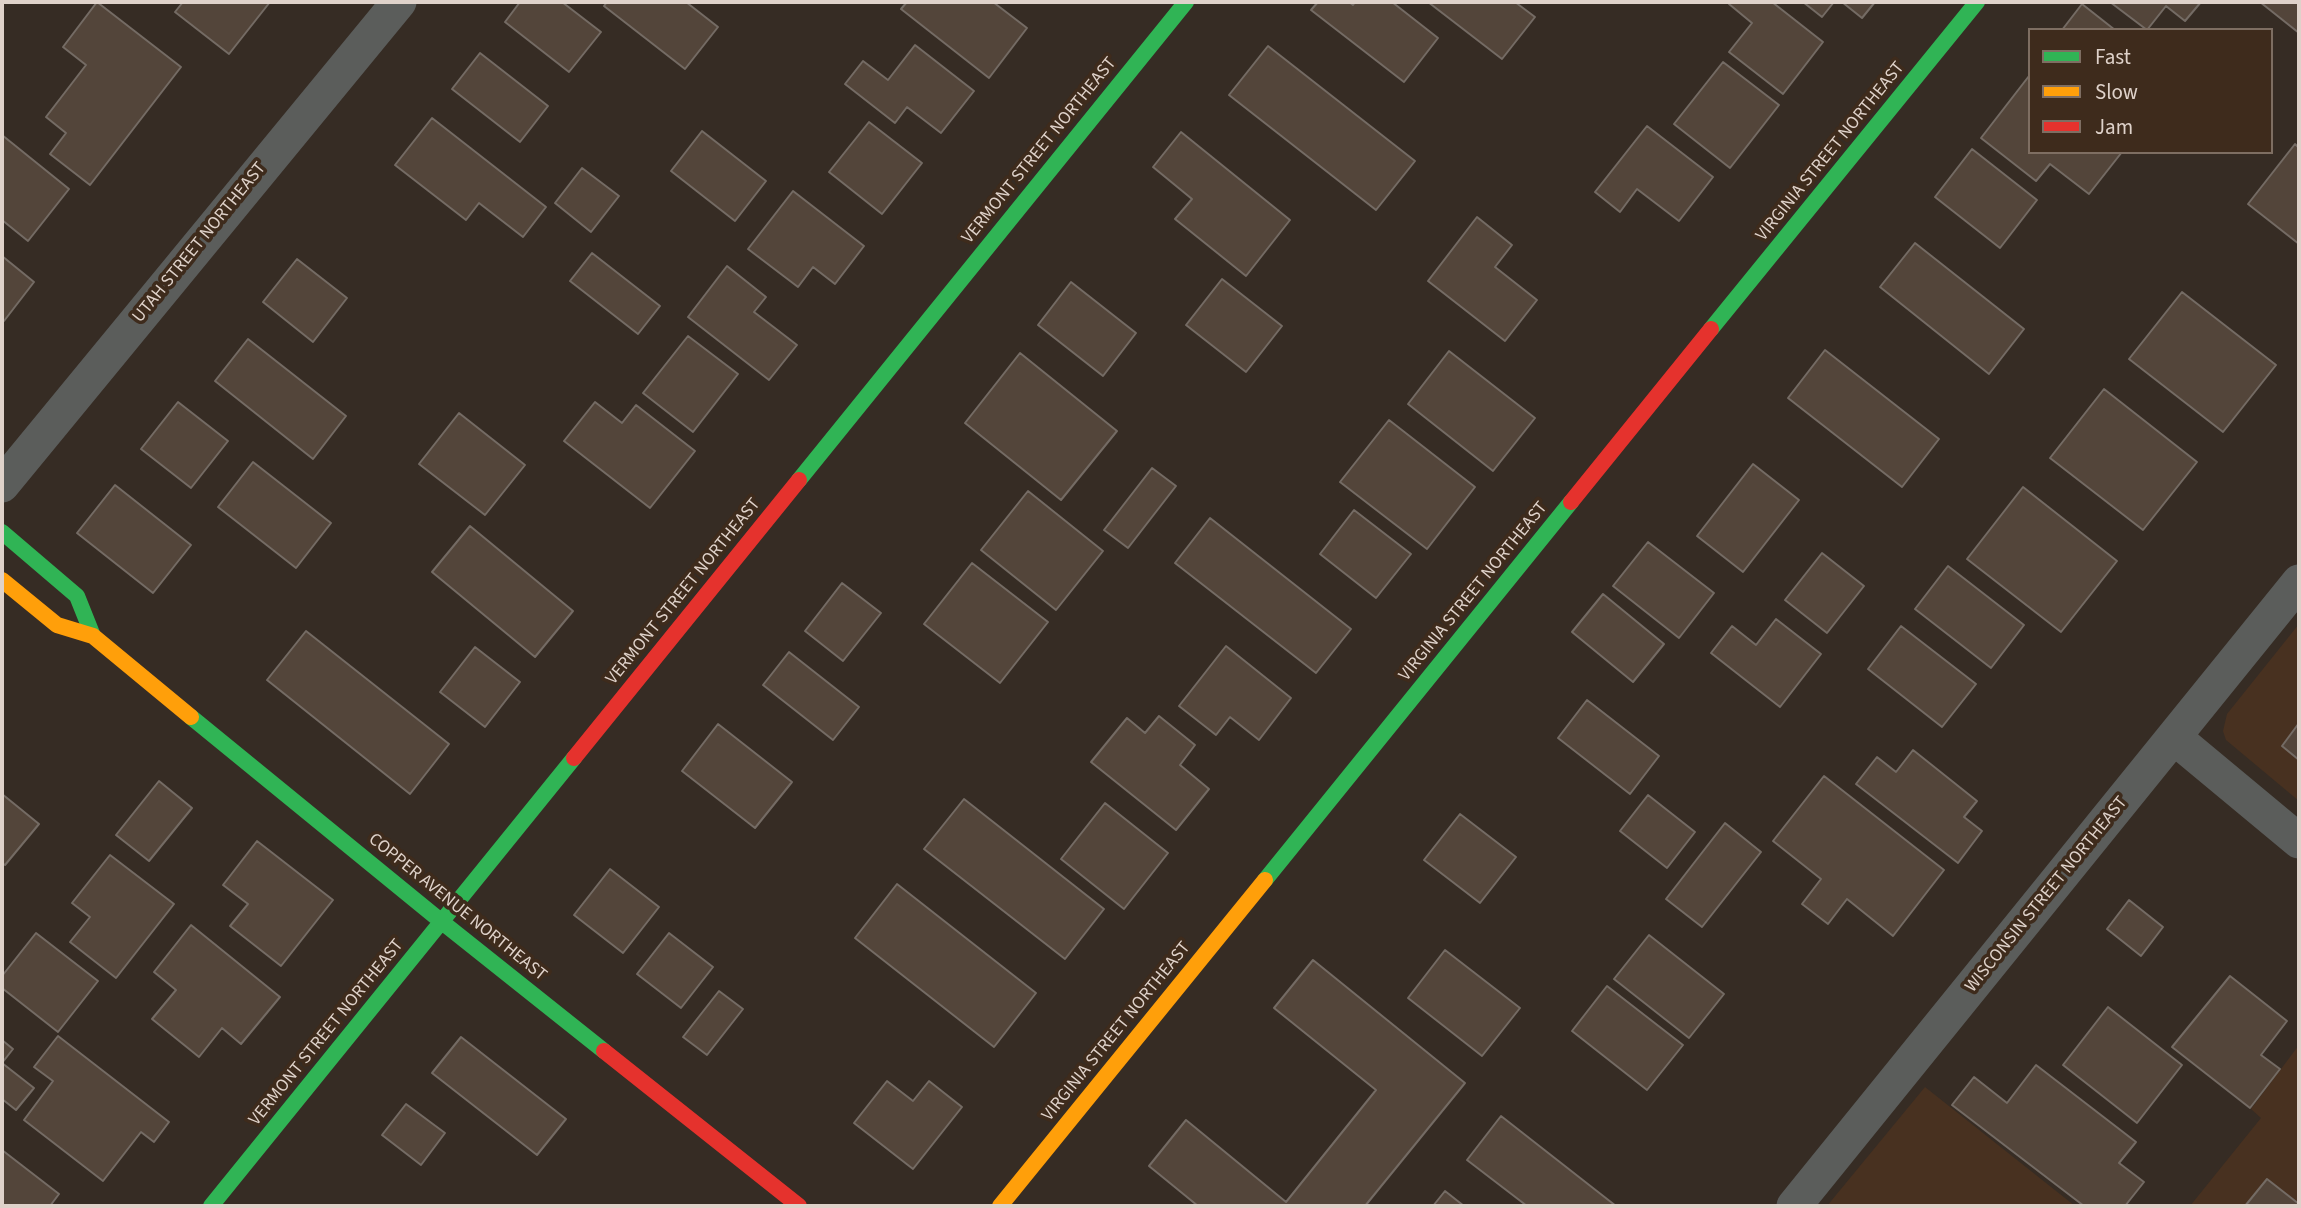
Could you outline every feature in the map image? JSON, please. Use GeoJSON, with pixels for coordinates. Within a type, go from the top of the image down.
{"type":"FeatureCollection","features":[{"type":"Feature","properties":{"kind":"street","name":"UTAH STREET NORTHEAST"},"geometry":{"type":"LineString","coordinates":[[2,485],[399,2]]}},
{"type":"Feature","properties":{"kind":"street","name":"VERMONT STREET NORTHEAST"},"geometry":{"type":"LineString","coordinates":[[211,1206],[1186,2]]}},
{"type":"Feature","properties":{"kind":"street","name":"VIRGINIA STREET NORTHEAST"},"geometry":{"type":"LineString","coordinates":[[1000,1206],[1978,2]]}},
{"type":"Feature","properties":{"kind":"street","name":"COPPER AVENUE NORTHEAST"},"geometry":{"type":"LineString","coordinates":[[2,532],[77,596],[93,636]]}},
{"type":"Feature","properties":{"kind":"street","name":"COPPER AVENUE NORTHEAST"},"geometry":{"type":"LineString","coordinates":[[2,580],[57,625],[93,636],[442,922],[799,1206]]}},
{"type":"Feature","properties":{"kind":"street","name":"WISCONSIN STREET NORTHEAST"},"geometry":{"type":"LineString","coordinates":[[1794,1206],[2299,582]]}},
{"type":"Feature","properties":{"kind":"street"},"geometry":{"type":"LineString","coordinates":[[2175,738],[2299,841]]}},
{"type":"Feature","properties":{"kind":"shaded area"},"geometry":{"type":"Polygon","coordinates":[[[2299,624],[2299,801],[2226,740],[2223,731],[2227,714],[2299,624]]]}},
{"type":"Feature","properties":{"kind":"shaded area"},"geometry":{"type":"Polygon","coordinates":[[[2299,1045],[2299,1206],[2190,1206],[2261,1118],[2251,1109],[2299,1045]]]}},
{"type":"Feature","properties":{"kind":"shaded area"},"geometry":{"type":"Polygon","coordinates":[[[1925,1087],[2075,1206],[1827,1206],[1925,1087]]]}},
{"type":"Feature","properties":{"kind":"building"},"geometry":{"type":"Polygon","coordinates":[[[97,2],[181,67],[90,185],[50,154],[66,133],[46,117],[86,65],[63,47],[97,2]]]}},
{"type":"Feature","properties":{"kind":"building"},"geometry":{"type":"Polygon","coordinates":[[[183,2],[270,2],[229,54],[175,12],[183,2]]]}},
{"type":"Feature","properties":{"kind":"building"},"geometry":{"type":"Polygon","coordinates":[[[520,2],[562,2],[601,32],[569,72],[505,22],[520,2]]]}},
{"type":"Feature","properties":{"kind":"building"},"geometry":{"type":"Polygon","coordinates":[[[607,2],[686,2],[718,27],[685,69],[604,6],[607,2]]]}},
{"type":"Feature","properties":{"kind":"building"},"geometry":{"type":"Polygon","coordinates":[[[907,2],[993,2],[1027,28],[989,78],[901,9],[907,2]]]}},
{"type":"Feature","properties":{"kind":"building"},"geometry":{"type":"Polygon","coordinates":[[[1318,2],[1349,2],[1353,5],[1355,2],[1392,2],[1438,38],[1404,82],[1311,10],[1318,2]]]}},
{"type":"Feature","properties":{"kind":"building"},"geometry":{"type":"Polygon","coordinates":[[[1428,2],[1515,2],[1535,17],[1502,59],[1428,2]]]}},
{"type":"Feature","properties":{"kind":"building"},"geometry":{"type":"Polygon","coordinates":[[[1772,2],[1823,42],[1783,94],[1729,52],[1752,23],[1729,4],[1772,2]]]}},
{"type":"Feature","properties":{"kind":"building"},"geometry":{"type":"Polygon","coordinates":[[[1803,2],[1834,2],[1822,17],[1803,2]]]}},
{"type":"Feature","properties":{"kind":"building"},"geometry":{"type":"Polygon","coordinates":[[[1842,2],[1875,2],[1862,18],[1842,2]]]}},
{"type":"Feature","properties":{"kind":"building"},"geometry":{"type":"Polygon","coordinates":[[[2110,2],[2201,2],[2185,21],[2166,6],[2149,28],[2144,28],[2110,2]]]}},
{"type":"Feature","properties":{"kind":"building"},"geometry":{"type":"Polygon","coordinates":[[[2260,2],[2299,2],[2299,33],[2260,2]]]}},
{"type":"Feature","properties":{"kind":"building"},"geometry":{"type":"Polygon","coordinates":[[[2082,4],[2112,28],[2064,28],[2082,4]]]}},
{"type":"Feature","properties":{"kind":"building"},"geometry":{"type":"Polygon","coordinates":[[[915,45],[974,91],[941,133],[907,107],[895,123],[845,84],[863,61],[888,80],[915,45]]]}},
{"type":"Feature","properties":{"kind":"building"},"geometry":{"type":"Polygon","coordinates":[[[1268,46],[1415,161],[1376,210],[1229,95],[1268,46]]]}},
{"type":"Feature","properties":{"kind":"building"},"geometry":{"type":"Polygon","coordinates":[[[480,53],[548,106],[520,142],[452,89],[480,53]]]}},
{"type":"Feature","properties":{"kind":"building"},"geometry":{"type":"Polygon","coordinates":[[[1723,62],[1779,105],[1730,168],[1674,124],[1723,62]]]}},
{"type":"Feature","properties":{"kind":"building"},"geometry":{"type":"Polygon","coordinates":[[[2028,77],[2028,154],[2120,154],[2089,194],[2050,164],[2036,181],[1981,138],[2028,77]]]}},
{"type":"Feature","properties":{"kind":"building"},"geometry":{"type":"Polygon","coordinates":[[[432,118],[546,207],[523,237],[479,203],[466,220],[395,165],[432,118]]]}},
{"type":"Feature","properties":{"kind":"building"},"geometry":{"type":"Polygon","coordinates":[[[869,122],[922,163],[882,214],[829,172],[869,122]]]}},
{"type":"Feature","properties":{"kind":"building"},"geometry":{"type":"Polygon","coordinates":[[[1647,126],[1713,177],[1679,221],[1637,189],[1620,212],[1595,192],[1647,126]]]}},
{"type":"Feature","properties":{"kind":"building"},"geometry":{"type":"Polygon","coordinates":[[[702,131],[766,181],[735,221],[671,171],[702,131]]]}},
{"type":"Feature","properties":{"kind":"building"},"geometry":{"type":"Polygon","coordinates":[[[1181,132],[1290,220],[1246,276],[1175,219],[1192,199],[1153,167],[1181,132]]]}},
{"type":"Feature","properties":{"kind":"building"},"geometry":{"type":"Polygon","coordinates":[[[2,135],[69,189],[28,241],[2,220],[2,135]]]}},
{"type":"Feature","properties":{"kind":"building"},"geometry":{"type":"Polygon","coordinates":[[[2295,144],[2299,148],[2299,244],[2248,204],[2295,144]]]}},
{"type":"Feature","properties":{"kind":"building"},"geometry":{"type":"Polygon","coordinates":[[[1972,149],[2037,200],[2000,248],[1935,197],[1972,149]]]}},
{"type":"Feature","properties":{"kind":"building"},"geometry":{"type":"Polygon","coordinates":[[[582,168],[619,196],[591,232],[555,203],[582,168]]]}},
{"type":"Feature","properties":{"kind":"building"},"geometry":{"type":"Polygon","coordinates":[[[793,191],[864,246],[835,284],[813,267],[798,287],[748,249],[793,191]]]}},
{"type":"Feature","properties":{"kind":"building"},"geometry":{"type":"Polygon","coordinates":[[[1477,217],[1512,245],[1495,267],[1537,300],[1505,341],[1428,281],[1477,217]]]}},
{"type":"Feature","properties":{"kind":"building"},"geometry":{"type":"Polygon","coordinates":[[[1915,243],[2024,329],[1989,374],[1880,287],[1915,243]]]}},
{"type":"Feature","properties":{"kind":"building"},"geometry":{"type":"Polygon","coordinates":[[[592,253],[660,306],[638,334],[570,281],[592,253]]]}},
{"type":"Feature","properties":{"kind":"building"},"geometry":{"type":"Polygon","coordinates":[[[2,256],[34,282],[4,321],[2,319],[2,256]]]}},
{"type":"Feature","properties":{"kind":"building"},"geometry":{"type":"Polygon","coordinates":[[[297,259],[347,298],[313,342],[263,302],[297,259]]]}},
{"type":"Feature","properties":{"kind":"building"},"geometry":{"type":"Polygon","coordinates":[[[727,266],[766,297],[754,312],[797,345],[769,380],[688,317],[727,266]]]}},
{"type":"Feature","properties":{"kind":"building"},"geometry":{"type":"Polygon","coordinates":[[[1222,279],[1282,326],[1246,372],[1186,325],[1222,279]]]}},
{"type":"Feature","properties":{"kind":"building"},"geometry":{"type":"Polygon","coordinates":[[[1071,282],[1136,333],[1103,376],[1038,325],[1071,282]]]}},
{"type":"Feature","properties":{"kind":"building"},"geometry":{"type":"Polygon","coordinates":[[[2182,292],[2276,365],[2223,432],[2129,359],[2182,292]]]}},
{"type":"Feature","properties":{"kind":"building"},"geometry":{"type":"Polygon","coordinates":[[[688,336],[738,374],[693,432],[643,393],[688,336]]]}},
{"type":"Feature","properties":{"kind":"building"},"geometry":{"type":"Polygon","coordinates":[[[248,339],[346,416],[313,459],[215,381],[248,339]]]}},
{"type":"Feature","properties":{"kind":"building"},"geometry":{"type":"Polygon","coordinates":[[[1825,350],[1939,439],[1902,487],[1788,398],[1825,350]]]}},
{"type":"Feature","properties":{"kind":"building"},"geometry":{"type":"Polygon","coordinates":[[[1449,351],[1535,418],[1493,471],[1408,404],[1449,351]]]}},
{"type":"Feature","properties":{"kind":"building"},"geometry":{"type":"Polygon","coordinates":[[[1020,353],[1117,431],[1061,500],[965,423],[1020,353]]]}},
{"type":"Feature","properties":{"kind":"building"},"geometry":{"type":"Polygon","coordinates":[[[2104,389],[2197,462],[2143,530],[2050,458],[2104,389]]]}},
{"type":"Feature","properties":{"kind":"building"},"geometry":{"type":"Polygon","coordinates":[[[178,402],[228,441],[191,488],[141,449],[178,402]]]}},
{"type":"Feature","properties":{"kind":"building"},"geometry":{"type":"Polygon","coordinates":[[[595,402],[622,423],[636,405],[695,451],[650,508],[564,441],[595,402]]]}},
{"type":"Feature","properties":{"kind":"building"},"geometry":{"type":"Polygon","coordinates":[[[459,413],[525,465],[485,515],[419,464],[459,413]]]}},
{"type":"Feature","properties":{"kind":"building"},"geometry":{"type":"Polygon","coordinates":[[[1389,420],[1475,487],[1427,549],[1340,482],[1389,420]]]}},
{"type":"Feature","properties":{"kind":"building"},"geometry":{"type":"Polygon","coordinates":[[[253,462],[331,523],[296,568],[218,507],[253,462]]]}},
{"type":"Feature","properties":{"kind":"building"},"geometry":{"type":"Polygon","coordinates":[[[1753,464],[1799,500],[1743,572],[1697,536],[1753,464]]]}},
{"type":"Feature","properties":{"kind":"building"},"geometry":{"type":"Polygon","coordinates":[[[1152,468],[1176,486],[1128,548],[1104,530],[1152,468]]]}},
{"type":"Feature","properties":{"kind":"building"},"geometry":{"type":"Polygon","coordinates":[[[115,485],[191,545],[153,593],[77,533],[115,485]]]}},
{"type":"Feature","properties":{"kind":"building"},"geometry":{"type":"Polygon","coordinates":[[[2023,487],[2117,561],[2061,632],[1967,559],[2023,487]]]}},
{"type":"Feature","properties":{"kind":"building"},"geometry":{"type":"Polygon","coordinates":[[[1028,491],[1103,551],[1056,610],[981,550],[1028,491]]]}},
{"type":"Feature","properties":{"kind":"building"},"geometry":{"type":"Polygon","coordinates":[[[1354,510],[1411,554],[1376,598],[1320,554],[1354,510]]]}},
{"type":"Feature","properties":{"kind":"building"},"geometry":{"type":"Polygon","coordinates":[[[1210,518],[1351,629],[1316,673],[1175,563],[1210,518]]]}},
{"type":"Feature","properties":{"kind":"building"},"geometry":{"type":"Polygon","coordinates":[[[470,526],[573,611],[535,657],[432,572],[470,526]]]}},
{"type":"Feature","properties":{"kind":"building"},"geometry":{"type":"Polygon","coordinates":[[[1648,542],[1714,593],[1679,638],[1613,586],[1648,542]]]}},
{"type":"Feature","properties":{"kind":"building"},"geometry":{"type":"Polygon","coordinates":[[[1822,553],[1864,586],[1827,633],[1785,600],[1822,553]]]}},
{"type":"Feature","properties":{"kind":"building"},"geometry":{"type":"Polygon","coordinates":[[[972,563],[1048,622],[1000,683],[924,624],[972,563]]]}},
{"type":"Feature","properties":{"kind":"building"},"geometry":{"type":"Polygon","coordinates":[[[1948,566],[2024,625],[1991,668],[1915,609],[1948,566]]]}},
{"type":"Feature","properties":{"kind":"building"},"geometry":{"type":"Polygon","coordinates":[[[842,583],[881,613],[843,661],[805,631],[842,583]]]}},
{"type":"Feature","properties":{"kind":"building"},"geometry":{"type":"Polygon","coordinates":[[[1603,594],[1664,644],[1633,682],[1572,632],[1603,594]]]}},
{"type":"Feature","properties":{"kind":"building"},"geometry":{"type":"Polygon","coordinates":[[[1776,619],[1821,654],[1780,707],[1711,653],[1732,626],[1756,645],[1776,619]]]}},
{"type":"Feature","properties":{"kind":"building"},"geometry":{"type":"Polygon","coordinates":[[[1901,626],[1976,684],[1942,727],[1868,669],[1901,626]]]}},
{"type":"Feature","properties":{"kind":"building"},"geometry":{"type":"Polygon","coordinates":[[[306,631],[449,744],[410,794],[267,680],[306,631]]]}},
{"type":"Feature","properties":{"kind":"building"},"geometry":{"type":"Polygon","coordinates":[[[1226,646],[1291,698],[1259,740],[1230,717],[1216,735],[1179,706],[1226,646]]]}},
{"type":"Feature","properties":{"kind":"building"},"geometry":{"type":"Polygon","coordinates":[[[475,647],[520,682],[485,727],[440,692],[475,647]]]}},
{"type":"Feature","properties":{"kind":"building"},"geometry":{"type":"Polygon","coordinates":[[[789,652],[859,707],[833,740],[763,685],[789,652]]]}},
{"type":"Feature","properties":{"kind":"building"},"geometry":{"type":"Polygon","coordinates":[[[1587,700],[1659,756],[1630,794],[1558,738],[1587,700]]]}},
{"type":"Feature","properties":{"kind":"building"},"geometry":{"type":"Polygon","coordinates":[[[1159,716],[1195,745],[1180,765],[1209,789],[1176,830],[1091,762],[1127,718],[1145,733],[1159,716]]]}},
{"type":"Feature","properties":{"kind":"building"},"geometry":{"type":"Polygon","coordinates":[[[2299,723],[2299,760],[2282,746],[2299,723]]]}},
{"type":"Feature","properties":{"kind":"building"},"geometry":{"type":"Polygon","coordinates":[[[718,724],[792,782],[755,828],[682,771],[718,724]]]}},
{"type":"Feature","properties":{"kind":"building"},"geometry":{"type":"Polygon","coordinates":[[[1913,750],[1977,801],[1964,817],[1982,831],[1958,863],[1856,784],[1877,757],[1896,772],[1913,750]]]}},
{"type":"Feature","properties":{"kind":"building"},"geometry":{"type":"Polygon","coordinates":[[[1824,776],[1944,870],[1893,936],[1847,899],[1828,924],[1802,904],[1821,879],[1773,841],[1824,776]]]}},
{"type":"Feature","properties":{"kind":"building"},"geometry":{"type":"Polygon","coordinates":[[[159,781],[192,808],[149,861],[116,835],[159,781]]]}},
{"type":"Feature","properties":{"kind":"building"},"geometry":{"type":"Polygon","coordinates":[[[2,794],[39,824],[5,865],[2,863],[2,794]]]}},
{"type":"Feature","properties":{"kind":"building"},"geometry":{"type":"Polygon","coordinates":[[[1648,795],[1695,832],[1667,868],[1620,831],[1648,795]]]}},
{"type":"Feature","properties":{"kind":"building"},"geometry":{"type":"Polygon","coordinates":[[[964,799],[1104,909],[1065,959],[924,849],[964,799]]]}},
{"type":"Feature","properties":{"kind":"building"},"geometry":{"type":"Polygon","coordinates":[[[1105,803],[1168,853],[1124,909],[1061,859],[1105,803]]]}},
{"type":"Feature","properties":{"kind":"building"},"geometry":{"type":"Polygon","coordinates":[[[1460,814],[1516,857],[1480,903],[1424,860],[1460,814]]]}},
{"type":"Feature","properties":{"kind":"building"},"geometry":{"type":"Polygon","coordinates":[[[1725,823],[1761,852],[1702,927],[1666,899],[1725,823]]]}},
{"type":"Feature","properties":{"kind":"building"},"geometry":{"type":"Polygon","coordinates":[[[257,841],[333,900],[281,966],[230,926],[248,904],[223,885],[257,841]]]}},
{"type":"Feature","properties":{"kind":"building"},"geometry":{"type":"Polygon","coordinates":[[[110,855],[174,904],[116,978],[70,942],[90,917],[72,903],[110,855]]]}},
{"type":"Feature","properties":{"kind":"building"},"geometry":{"type":"Polygon","coordinates":[[[610,869],[659,907],[623,953],[574,915],[610,869]]]}},
{"type":"Feature","properties":{"kind":"building"},"geometry":{"type":"Polygon","coordinates":[[[897,884],[1036,993],[994,1047],[855,938],[897,884]]]}},
{"type":"Feature","properties":{"kind":"building"},"geometry":{"type":"Polygon","coordinates":[[[2129,900],[2163,927],[2141,956],[2107,929],[2129,900]]]}},
{"type":"Feature","properties":{"kind":"building"},"geometry":{"type":"Polygon","coordinates":[[[191,925],[280,997],[241,1044],[222,1028],[199,1057],[152,1019],[176,990],[154,972],[191,925]]]}},
{"type":"Feature","properties":{"kind":"building"},"geometry":{"type":"Polygon","coordinates":[[[36,933],[98,981],[58,1032],[2,988],[2,976],[36,933]]]}},
{"type":"Feature","properties":{"kind":"building"},"geometry":{"type":"Polygon","coordinates":[[[669,933],[713,967],[681,1008],[637,974],[669,933]]]}},
{"type":"Feature","properties":{"kind":"building"},"geometry":{"type":"Polygon","coordinates":[[[1649,935],[1724,994],[1689,1038],[1614,979],[1649,935]]]}},
{"type":"Feature","properties":{"kind":"building"},"geometry":{"type":"Polygon","coordinates":[[[1445,950],[1520,1008],[1482,1056],[1408,998],[1445,950]]]}},
{"type":"Feature","properties":{"kind":"building"},"geometry":{"type":"Polygon","coordinates":[[[1313,960],[1465,1083],[1365,1206],[1198,1206],[1149,1166],[1186,1120],[1286,1202],[1376,1090],[1274,1008],[1313,960]]]}},
{"type":"Feature","properties":{"kind":"building"},"geometry":{"type":"Polygon","coordinates":[[[2230,976],[2287,1021],[2261,1055],[2280,1069],[2250,1108],[2172,1047],[2230,976]]]}},
{"type":"Feature","properties":{"kind":"building"},"geometry":{"type":"Polygon","coordinates":[[[1607,986],[1683,1045],[1647,1090],[1572,1031],[1607,986]]]}},
{"type":"Feature","properties":{"kind":"building"},"geometry":{"type":"Polygon","coordinates":[[[719,991],[743,1009],[707,1055],[683,1037],[719,991]]]}},
{"type":"Feature","properties":{"kind":"building"},"geometry":{"type":"Polygon","coordinates":[[[2108,1007],[2182,1065],[2137,1123],[2063,1065],[2108,1007]]]}},
{"type":"Feature","properties":{"kind":"building"},"geometry":{"type":"Polygon","coordinates":[[[58,1036],[169,1122],[154,1142],[141,1132],[103,1181],[24,1120],[53,1081],[34,1067],[58,1036]]]}},
{"type":"Feature","properties":{"kind":"building"},"geometry":{"type":"Polygon","coordinates":[[[461,1037],[566,1119],[537,1155],[432,1073],[461,1037]]]}},
{"type":"Feature","properties":{"kind":"building"},"geometry":{"type":"Polygon","coordinates":[[[2,1040],[13,1049],[2,1063],[2,1040]]]}},
{"type":"Feature","properties":{"kind":"building"},"geometry":{"type":"Polygon","coordinates":[[[2,1063],[34,1088],[16,1110],[2,1099],[2,1063]]]}},
{"type":"Feature","properties":{"kind":"building"},"geometry":{"type":"Polygon","coordinates":[[[2036,1065],[2136,1142],[2119,1163],[2144,1182],[2125,1206],[2084,1206],[1952,1105],[1974,1077],[2007,1103],[2036,1065]]]}},
{"type":"Feature","properties":{"kind":"building"},"geometry":{"type":"Polygon","coordinates":[[[887,1081],[913,1101],[929,1081],[962,1107],[913,1169],[854,1123],[887,1081]]]}},
{"type":"Feature","properties":{"kind":"building"},"geometry":{"type":"Polygon","coordinates":[[[406,1104],[445,1133],[421,1165],[382,1135],[406,1104]]]}},
{"type":"Feature","properties":{"kind":"building"},"geometry":{"type":"Polygon","coordinates":[[[1501,1116],[1616,1206],[1527,1206],[1467,1160],[1501,1116]]]}},
{"type":"Feature","properties":{"kind":"building"},"geometry":{"type":"Polygon","coordinates":[[[2,1150],[59,1194],[50,1206],[2,1206],[2,1150]]]}},
{"type":"Feature","properties":{"kind":"building"},"geometry":{"type":"Polygon","coordinates":[[[2267,1179],[2299,1204],[2299,1206],[2245,1206],[2267,1179]]]}},
{"type":"Feature","properties":{"kind":"building"},"geometry":{"type":"Polygon","coordinates":[[[1445,1191],[1464,1206],[1433,1206],[1445,1191]]]}},
{"type":"Feature","properties":{"kind":"traffic: fast"},"geometry":{"type":"LineString","coordinates":[[799,480],[1186,2]]}},
{"type":"Feature","properties":{"kind":"traffic: fast"},"geometry":{"type":"LineString","coordinates":[[1711,329],[1977,2]]}},
{"type":"Feature","properties":{"kind":"traffic: fast"},"geometry":{"type":"LineString","coordinates":[[1265,880],[1571,502]]}},
{"type":"Feature","properties":{"kind":"traffic: fast"},"geometry":{"type":"LineString","coordinates":[[2,532],[77,596],[93,636]]}},
{"type":"Feature","properties":{"kind":"traffic: fast"},"geometry":{"type":"LineString","coordinates":[[191,717],[604,1051]]}},
{"type":"Feature","properties":{"kind":"traffic: fast"},"geometry":{"type":"LineString","coordinates":[[211,1206],[574,758]]}},
{"type":"Feature","properties":{"kind":"traffic: slow"},"geometry":{"type":"LineString","coordinates":[[2,580],[57,625],[93,636],[191,717]]}},
{"type":"Feature","properties":{"kind":"traffic: slow"},"geometry":{"type":"LineString","coordinates":[[1000,1206],[1265,880]]}},
{"type":"Feature","properties":{"kind":"traffic: jam"},"geometry":{"type":"LineString","coordinates":[[1571,502],[1711,329]]}},
{"type":"Feature","properties":{"kind":"traffic: jam"},"geometry":{"type":"LineString","coordinates":[[574,758],[799,480]]}},
{"type":"Feature","properties":{"kind":"traffic: jam"},"geometry":{"type":"LineString","coordinates":[[604,1051],[799,1206]]}}]}
